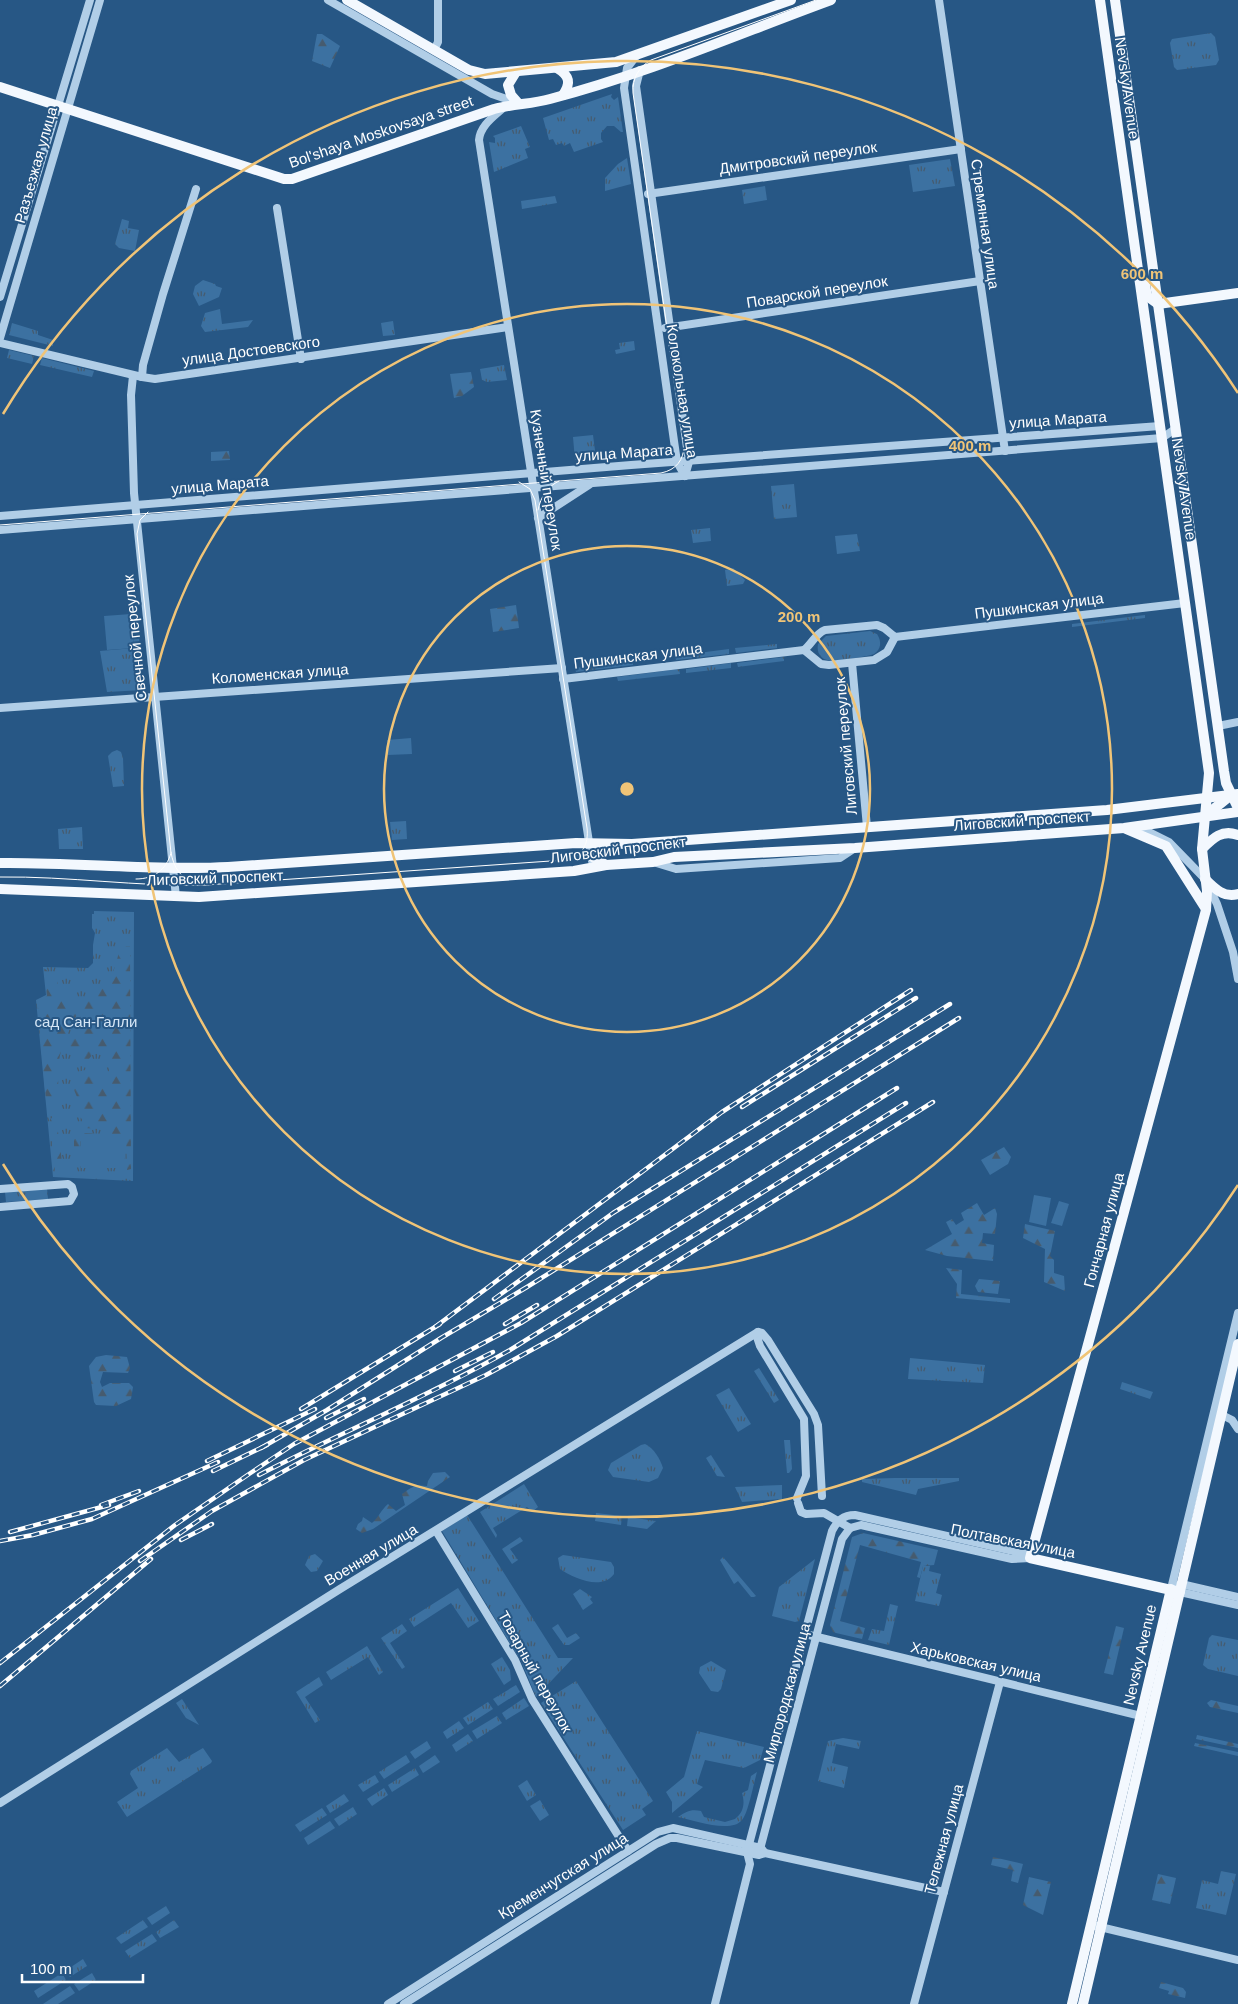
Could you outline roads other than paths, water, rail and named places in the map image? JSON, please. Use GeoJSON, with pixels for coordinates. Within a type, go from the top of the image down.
{"type":"FeatureCollection","features":[{"type":"Feature","properties":{"kind":"main road"},"geometry":{"type":"LineString","coordinates":[[347,0],[434,50],[471,76],[606,64],[638,54],[772,3],[791,0]]}},
{"type":"Feature","properties":{"kind":"main road","name":"Bol'shaya Moskovsaya street"},"geometry":{"type":"LineString","coordinates":[[0,86],[288,180],[504,106],[537,102],[625,75],[831,0]]}},
{"type":"Feature","properties":{"kind":"main road","name":"Nevsky Avenue"},"geometry":{"type":"LineString","coordinates":[[1100,0],[1209,774],[1202,849],[1205,879]]}},
{"type":"Feature","properties":{"kind":"main road","name":"Nevsky Avenue"},"geometry":{"type":"LineString","coordinates":[[1115,0],[1224,775],[1235,794],[1238,808]]}},
{"type":"Feature","properties":{"kind":"main road"},"geometry":{"type":"LineString","coordinates":[[557,68],[568,77],[568,87],[563,95]]}},
{"type":"Feature","properties":{"kind":"main road"},"geometry":{"type":"LineString","coordinates":[[516,72],[508,84],[511,95],[518,103]]}},
{"type":"Feature","properties":{"kind":"main road"},"geometry":{"type":"LineString","coordinates":[[1136,256],[1142,268],[1148,296],[1158,304],[1238,292]]}},
{"type":"Feature","properties":{"kind":"main road"},"geometry":{"type":"LineString","coordinates":[[1204,817],[1235,794]]}},
{"type":"Feature","properties":{"kind":"main road","name":"Лиговский проспект"},"geometry":{"type":"LineString","coordinates":[[0,863],[80,864],[174,869],[228,867],[576,843],[608,845],[1000,818],[1107,810],[1235,794]]}},
{"type":"Feature","properties":{"kind":"main road","name":"Лиговский проспект"},"geometry":{"type":"LineString","coordinates":[[0,889],[46,889],[199,897],[574,871],[653,862],[674,857],[856,848],[1139,827],[1238,812]]}},
{"type":"Feature","properties":{"kind":"main road"},"geometry":{"type":"LineString","coordinates":[[1000,818],[1002,837]]}},
{"type":"Feature","properties":{"kind":"main road"},"geometry":{"type":"LineString","coordinates":[[1124,828],[1166,846],[1206,910]]}},
{"type":"Feature","properties":{"kind":"main road"},"geometry":{"type":"LineString","coordinates":[[1202,849],[1220,834],[1232,833],[1238,835]]}},
{"type":"Feature","properties":{"kind":"main road"},"geometry":{"type":"LineString","coordinates":[[606,866],[591,856],[608,845]]}},
{"type":"Feature","properties":{"kind":"main road"},"geometry":{"type":"LineString","coordinates":[[1205,879],[1220,893],[1230,896],[1238,894]]}},
{"type":"Feature","properties":{"kind":"main road","name":"Гончарная улица"},"geometry":{"type":"LineString","coordinates":[[1031,1556],[1206,910],[1205,879]]}},
{"type":"Feature","properties":{"kind":"main road","name":"Nevsky Avenue"},"geometry":{"type":"LineString","coordinates":[[1083,2004],[1218,1413],[1234,1379],[1238,1344]]}},
{"type":"Feature","properties":{"kind":"main road","name":"Полтавская улица"},"geometry":{"type":"LineString","coordinates":[[1031,1556],[1177,1589]]}},
{"type":"Feature","properties":{"kind":"main road","name":"Nevsky Avenue"},"geometry":{"type":"LineString","coordinates":[[1072,2004],[1141,1716],[1177,1589]]}},
{"type":"Feature","properties":{"kind":"street","name":"Разъезжая улица"},"geometry":{"type":"LineString","coordinates":[[0,338],[90,0]]}},
{"type":"Feature","properties":{"kind":"street","name":"Разъезжая улица"},"geometry":{"type":"LineString","coordinates":[[0,297],[100,0]]}},
{"type":"Feature","properties":{"kind":"street"},"geometry":{"type":"LineString","coordinates":[[328,0],[471,76],[492,94],[518,103]]}},
{"type":"Feature","properties":{"kind":"street"},"geometry":{"type":"LineString","coordinates":[[434,50],[438,42],[438,0]]}},
{"type":"Feature","properties":{"kind":"street","name":"Стремянная улица"},"geometry":{"type":"LineString","coordinates":[[939,0],[1005,451]]}},
{"type":"Feature","properties":{"kind":"street"},"geometry":{"type":"LineString","coordinates":[[625,75],[638,54]]}},
{"type":"Feature","properties":{"kind":"street","name":"Колокольная улица"},"geometry":{"type":"LineString","coordinates":[[640,70],[636,86],[689,462],[685,476]]}},
{"type":"Feature","properties":{"kind":"street","name":"Колокольная улица"},"geometry":{"type":"LineString","coordinates":[[625,75],[624,88],[677,462],[685,476]]}},
{"type":"Feature","properties":{"kind":"street","name":"Кузнечный переулок"},"geometry":{"type":"LineString","coordinates":[[504,106],[484,126],[479,140],[593,868]]}},
{"type":"Feature","properties":{"kind":"street","name":"Дмитровский переулок"},"geometry":{"type":"LineString","coordinates":[[639,195],[960,149]]}},
{"type":"Feature","properties":{"kind":"street","name":"Свечной переулок"},"geometry":{"type":"LineString","coordinates":[[176,897],[136,505],[131,395],[143,365],[196,189]]}},
{"type":"Feature","properties":{"kind":"street"},"geometry":{"type":"LineString","coordinates":[[277,208],[301,358]]}},
{"type":"Feature","properties":{"kind":"street","name":"Поварской переулок"},"geometry":{"type":"LineString","coordinates":[[658,330],[980,281]]}},
{"type":"Feature","properties":{"kind":"street","name":"улица Достоевского"},"geometry":{"type":"LineString","coordinates":[[0,343],[138,376],[162,378],[508,327]]}},
{"type":"Feature","properties":{"kind":"street","name":"улица Марата"},"geometry":{"type":"LineString","coordinates":[[0,516],[1160,426]]}},
{"type":"Feature","properties":{"kind":"street"},"geometry":{"type":"LineString","coordinates":[[1162,438],[1176,428]]}},
{"type":"Feature","properties":{"kind":"street","name":"улица Марата"},"geometry":{"type":"LineString","coordinates":[[0,530],[1162,438]]}},
{"type":"Feature","properties":{"kind":"street","name":"улица Марата"},"geometry":{"type":"LineString","coordinates":[[538,518],[591,484]]}},
{"type":"Feature","properties":{"kind":"street","name":"Пушкинская улица"},"geometry":{"type":"LineString","coordinates":[[564,679],[804,650],[824,630],[870,625],[877,626],[892,638],[1185,603]]}},
{"type":"Feature","properties":{"kind":"street"},"geometry":{"type":"LineString","coordinates":[[804,650],[821,664],[828,666],[874,660],[887,652],[892,638]]}},
{"type":"Feature","properties":{"kind":"street"},"geometry":{"type":"LineString","coordinates":[[812,643],[813,656]]}},
{"type":"Feature","properties":{"kind":"street","name":"Лиговский переулок"},"geometry":{"type":"LineString","coordinates":[[852,663],[867,827]]}},
{"type":"Feature","properties":{"kind":"street","name":"Коломенская улица"},"geometry":{"type":"LineString","coordinates":[[0,708],[562,668]]}},
{"type":"Feature","properties":{"kind":"street"},"geometry":{"type":"LineString","coordinates":[[1218,726],[1238,722]]}},
{"type":"Feature","properties":{"kind":"street"},"geometry":{"type":"LineString","coordinates":[[1139,827],[1169,842],[1205,879]]}},
{"type":"Feature","properties":{"kind":"street","name":"Nevsky Avenue"},"geometry":{"type":"LineString","coordinates":[[1205,879],[1217,904],[1233,952],[1238,979]]}},
{"type":"Feature","properties":{"kind":"street"},"geometry":{"type":"LineString","coordinates":[[0,1189],[68,1184],[72,1187],[74,1194],[70,1201],[0,1207]]}},
{"type":"Feature","properties":{"kind":"street","name":"Nevsky Avenue"},"geometry":{"type":"LineString","coordinates":[[1218,1413],[1238,1313]]}},
{"type":"Feature","properties":{"kind":"street"},"geometry":{"type":"LineString","coordinates":[[758,1332],[768,1340],[817,1421],[824,1513]]}},
{"type":"Feature","properties":{"kind":"street"},"geometry":{"type":"LineString","coordinates":[[758,1332],[760,1346],[804,1419],[806,1476],[798,1501],[801,1512],[806,1514],[824,1513],[850,1528]]}},
{"type":"Feature","properties":{"kind":"street","name":"Военная улица"},"geometry":{"type":"LineString","coordinates":[[0,1803],[306,1610],[758,1332]]}},
{"type":"Feature","properties":{"kind":"street"},"geometry":{"type":"LineString","coordinates":[[1218,1413],[1232,1420],[1238,1429]]}},
{"type":"Feature","properties":{"kind":"street","name":"Полтавская улица"},"geometry":{"type":"LineString","coordinates":[[838,1521],[846,1516],[855,1514],[1031,1556]]}},
{"type":"Feature","properties":{"kind":"street","name":"Миргородская улица"},"geometry":{"type":"LineString","coordinates":[[715,2004],[750,1864],[748,1849],[831,1535],[838,1521]]}},
{"type":"Feature","properties":{"kind":"street","name":"Полтавская улица"},"geometry":{"type":"LineString","coordinates":[[850,1528],[861,1525],[1012,1558],[1031,1556]]}},
{"type":"Feature","properties":{"kind":"street","name":"Миргородская улица"},"geometry":{"type":"LineString","coordinates":[[750,1864],[761,1852],[842,1539],[850,1528]]}},
{"type":"Feature","properties":{"kind":"street","name":"Товарный переулок"},"geometry":{"type":"LineString","coordinates":[[436,1531],[515,1660],[532,1699],[628,1851]]}},
{"type":"Feature","properties":{"kind":"street","name":"Полтавская улица"},"geometry":{"type":"LineString","coordinates":[[1177,1589],[1238,1597]]}},
{"type":"Feature","properties":{"kind":"street","name":"Полтавская улица"},"geometry":{"type":"LineString","coordinates":[[1177,1589],[1238,1605]]}},
{"type":"Feature","properties":{"kind":"street","name":"Харьковская улица"},"geometry":{"type":"LineString","coordinates":[[805,1634],[1141,1716]]}},
{"type":"Feature","properties":{"kind":"street","name":"Тележная улица"},"geometry":{"type":"LineString","coordinates":[[914,2004],[1000,1682]]}},
{"type":"Feature","properties":{"kind":"street","name":"Кременчугская улица"},"geometry":{"type":"LineString","coordinates":[[388,2004],[658,1832],[673,1828],[748,1849],[944,1892]]}},
{"type":"Feature","properties":{"kind":"street","name":"Кременчугская улица"},"geometry":{"type":"LineString","coordinates":[[404,2004],[664,1839],[676,1838],[748,1849]]}},
{"type":"Feature","properties":{"kind":"street"},"geometry":{"type":"LineString","coordinates":[[1091,1924],[1238,1960]]}},
{"type":"Feature","properties":{"kind":"tram line"},"geometry":{"type":"LineString","coordinates":[[0,525],[661,473],[675,467],[681,460],[684,445],[633,93],[635,78],[643,66],[651,60],[816,0]]}},
{"type":"Feature","properties":{"kind":"tram line"},"geometry":{"type":"LineString","coordinates":[[538,510],[545,493],[559,481]]}},
{"type":"Feature","properties":{"kind":"tram line"},"geometry":{"type":"LineString","coordinates":[[0,877],[206,885],[565,860],[580,853],[587,839],[587,828],[535,500],[530,489],[519,482]]}},
{"type":"Feature","properties":{"kind":"tram line"},"geometry":{"type":"LineString","coordinates":[[136,879],[154,875],[166,864],[171,853],[137,534],[140,520],[148,512]]}},
{"type":"Feature","properties":{"kind":"tram line"},"geometry":{"type":"LineString","coordinates":[[171,852],[174,863],[182,876],[196,884]]}},
{"type":"Feature","properties":{"kind":"railway"},"geometry":{"type":"LineString","coordinates":[[435,1327],[722,1112],[911,990]]}},
{"type":"Feature","properties":{"kind":"railway"},"geometry":{"type":"LineString","coordinates":[[742,1107],[916,998]]}},
{"type":"Feature","properties":{"kind":"railway"},"geometry":{"type":"LineString","coordinates":[[494,1299],[613,1213],[950,1004]]}},
{"type":"Feature","properties":{"kind":"railway"},"geometry":{"type":"LineString","coordinates":[[261,1448],[327,1410],[441,1338],[527,1287],[959,1018]]}},
{"type":"Feature","properties":{"kind":"railway"},"geometry":{"type":"LineString","coordinates":[[0,1663],[175,1525],[294,1444],[521,1323],[897,1088]]}},
{"type":"Feature","properties":{"kind":"railway"},"geometry":{"type":"LineString","coordinates":[[140,1561],[212,1511],[304,1460],[486,1375],[557,1336],[933,1102]]}},
{"type":"Feature","properties":{"kind":"railway"},"geometry":{"type":"LineString","coordinates":[[259,1475],[448,1383],[510,1350],[906,1103]]}},
{"type":"Feature","properties":{"kind":"railway"},"geometry":{"type":"LineString","coordinates":[[505,1324],[537,1305]]}},
{"type":"Feature","properties":{"kind":"railway"},"geometry":{"type":"LineString","coordinates":[[301,1409],[440,1324]]}},
{"type":"Feature","properties":{"kind":"railway"},"geometry":{"type":"LineString","coordinates":[[455,1371],[493,1352]]}},
{"type":"Feature","properties":{"kind":"railway"},"geometry":{"type":"LineString","coordinates":[[326,1418],[364,1399]]}},
{"type":"Feature","properties":{"kind":"railway"},"geometry":{"type":"LineString","coordinates":[[207,1461],[315,1409]]}},
{"type":"Feature","properties":{"kind":"railway"},"geometry":{"type":"LineString","coordinates":[[213,1471],[267,1445]]}},
{"type":"Feature","properties":{"kind":"railway"},"geometry":{"type":"LineString","coordinates":[[0,1541],[33,1535],[92,1519],[218,1462]]}},
{"type":"Feature","properties":{"kind":"railway"},"geometry":{"type":"LineString","coordinates":[[101,1505],[139,1491]]}},
{"type":"Feature","properties":{"kind":"railway"},"geometry":{"type":"LineString","coordinates":[[10,1532],[109,1505]]}},
{"type":"Feature","properties":{"kind":"railway"},"geometry":{"type":"LineString","coordinates":[[181,1540],[212,1524]]}},
{"type":"Feature","properties":{"kind":"railway"},"geometry":{"type":"LineString","coordinates":[[0,1686],[151,1559]]}},
{"type":"Feature","properties":{"kind":"park label","name":"сад Сан-Галли"},"geometry":{"type":"Point","coordinates":[86,1022]}}]}
